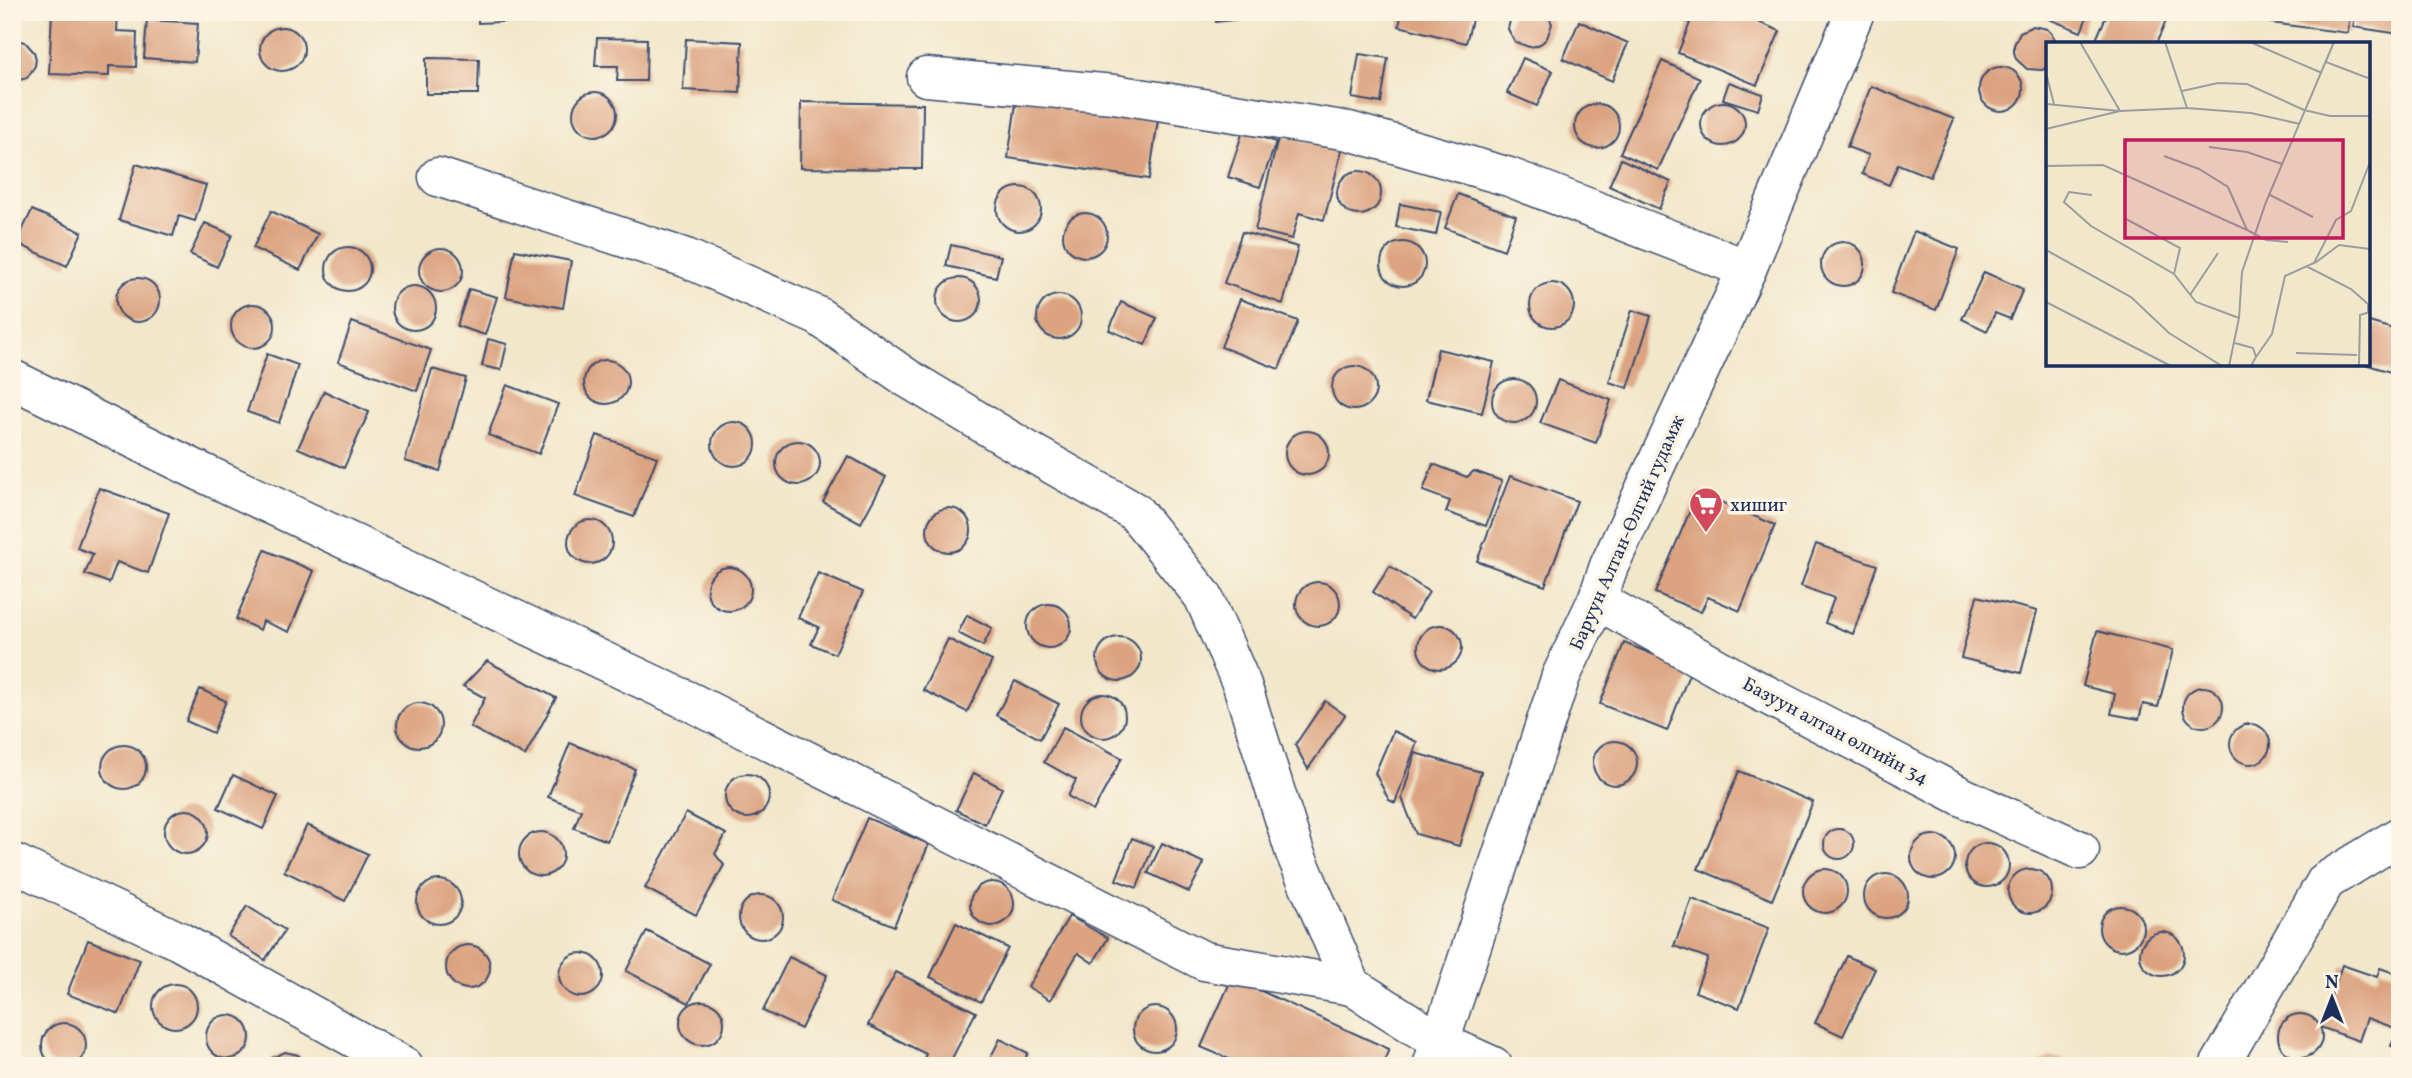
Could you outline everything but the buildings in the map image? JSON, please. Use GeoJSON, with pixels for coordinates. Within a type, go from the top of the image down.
{"type":"FeatureCollection","features":[{"type":"Feature","properties":{"kind":"street","name":"Баруун Алтан-Өлгий гудамж"},"geometry":{"type":"LineString","coordinates":[[1436,1054],[1561,676],[1747,269],[1855,12]]}},
{"type":"Feature","properties":{"kind":"street"},"geometry":{"type":"LineString","coordinates":[[926,77],[1114,94],[1349,131],[1509,177],[1747,269]]}},
{"type":"Feature","properties":{"kind":"street"},"geometry":{"type":"LineString","coordinates":[[438,177],[686,258],[818,316],[907,378],[1135,512],[1203,596],[1242,685],[1295,853],[1352,986],[1436,1054],[1493,1066]]}},
{"type":"Feature","properties":{"kind":"street"},"geometry":{"type":"LineString","coordinates":[[12,379],[199,471],[692,703],[1204,961],[1352,986]]}},
{"type":"Feature","properties":{"kind":"street","name":"Базуун алтан өлгийн 34"},"geometry":{"type":"LineString","coordinates":[[1597,600],[1744,683],[1951,791],[2080,850]]}},
{"type":"Feature","properties":{"kind":"street"},"geometry":{"type":"LineString","coordinates":[[2220,1066],[2326,881],[2400,836]]}},
{"type":"Feature","properties":{"kind":"street"},"geometry":{"type":"LineString","coordinates":[[14,863],[179,941],[404,1066]]}},
{"type":"Feature","properties":{"kind":"place","name":"хишиг"},"geometry":{"type":"Point","coordinates":[1706,534]}}]}
